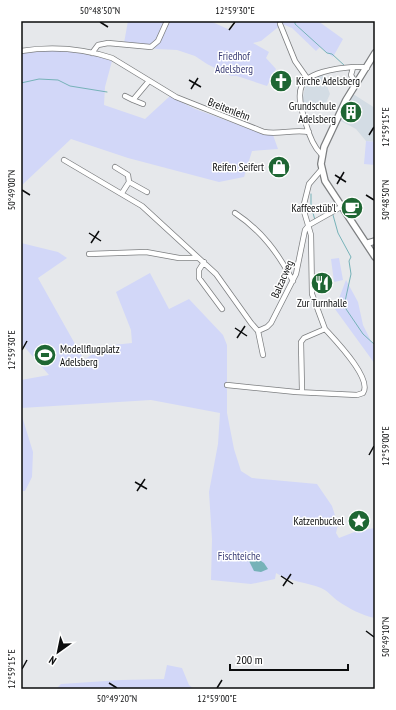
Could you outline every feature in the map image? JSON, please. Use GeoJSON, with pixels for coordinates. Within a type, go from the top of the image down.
{"type":"FeatureCollection","features":[{"type":"Feature","properties":{"kind":"street"},"geometry":{"type":"LineString","coordinates":[[92,53],[98,45],[108,43],[151,47],[158,41],[167,21]]}},
{"type":"Feature","properties":{"kind":"street"},"geometry":{"type":"LineString","coordinates":[[280,24],[295,61],[307,78]]}},
{"type":"Feature","properties":{"kind":"street","name":"Breitenlehn"},"geometry":{"type":"LineString","coordinates":[[21,51],[59,47],[112,58],[148,81],[186,102],[264,132],[273,134],[298,130],[309,132]]}},
{"type":"Feature","properties":{"kind":"street"},"geometry":{"type":"LineString","coordinates":[[375,53],[346,100],[321,154],[321,170],[325,181],[341,207],[368,244],[375,257]]}},
{"type":"Feature","properties":{"kind":"street"},"geometry":{"type":"LineString","coordinates":[[321,154],[315,147],[299,101],[302,87],[307,78],[325,71],[359,67],[367,68]]}},
{"type":"Feature","properties":{"kind":"street"},"geometry":{"type":"LineString","coordinates":[[353,68],[351,75],[356,84]]}},
{"type":"Feature","properties":{"kind":"street"},"geometry":{"type":"LineString","coordinates":[[133,100],[148,81]]}},
{"type":"Feature","properties":{"kind":"street"},"geometry":{"type":"LineString","coordinates":[[125,96],[143,104]]}},
{"type":"Feature","properties":{"kind":"street"},"geometry":{"type":"LineString","coordinates":[[64,160],[142,206],[204,262],[223,281],[258,331],[263,355]]}},
{"type":"Feature","properties":{"kind":"street"},"geometry":{"type":"LineString","coordinates":[[115,167],[128,175],[129,182],[122,193]]}},
{"type":"Feature","properties":{"kind":"street"},"geometry":{"type":"LineString","coordinates":[[227,385],[357,395],[363,393],[365,389],[364,380],[357,369],[325,330],[312,294],[312,246],[304,208],[305,193],[310,181],[321,170]]}},
{"type":"Feature","properties":{"kind":"street"},"geometry":{"type":"LineString","coordinates":[[129,182],[147,192]]}},
{"type":"Feature","properties":{"kind":"street"},"geometry":{"type":"LineString","coordinates":[[309,226],[341,207]]}},
{"type":"Feature","properties":{"kind":"street"},"geometry":{"type":"LineString","coordinates":[[235,213],[253,226],[266,239],[278,254],[293,281]]}},
{"type":"Feature","properties":{"kind":"street","name":"Balzacweg"},"geometry":{"type":"LineString","coordinates":[[258,331],[267,327],[271,323],[293,281],[299,263],[304,232],[309,226]]}},
{"type":"Feature","properties":{"kind":"street"},"geometry":{"type":"LineString","coordinates":[[368,244],[375,241]]}},
{"type":"Feature","properties":{"kind":"street"},"geometry":{"type":"LineString","coordinates":[[89,254],[146,252],[179,258],[198,258]]}},
{"type":"Feature","properties":{"kind":"street"},"geometry":{"type":"LineString","coordinates":[[204,262],[199,270],[199,278],[222,309]]}},
{"type":"Feature","properties":{"kind":"street"},"geometry":{"type":"LineString","coordinates":[[302,391],[301,342],[304,338],[325,330]]}},
{"type":"Feature","properties":{"kind":"shaded area"},"geometry":{"type":"Polygon","coordinates":[[[323,75],[330,94],[325,105],[302,102],[306,83],[323,75]]]}},
{"type":"Feature","properties":{"kind":"shaded area"},"geometry":{"type":"Polygon","coordinates":[[[353,94],[375,108],[375,142],[366,141],[356,129],[339,120],[353,94]]]}},
{"type":"Feature","properties":{"kind":"shaded area"},"geometry":{"type":"Polygon","coordinates":[[[249,553],[264,563],[268,569],[261,572],[254,571],[246,555],[249,553]]]}},
{"type":"Feature","properties":{"kind":"green space","name":"Friedhof Adelsberg"},"geometry":{"type":"Polygon","coordinates":[[[128,21],[210,21],[230,30],[238,21],[318,21],[343,39],[333,57],[320,47],[316,51],[292,28],[282,24],[261,41],[253,43],[269,52],[266,58],[276,69],[267,86],[237,76],[231,76],[195,56],[177,50],[157,49],[124,43],[128,21]]]}},
{"type":"Feature","properties":{"kind":"green space"},"geometry":{"type":"Polygon","coordinates":[[[46,48],[93,55],[112,61],[105,87],[104,105],[145,119],[170,96],[195,109],[264,134],[273,135],[278,149],[252,151],[244,177],[219,182],[128,158],[71,139],[21,186],[21,52],[46,48]]]}},
{"type":"Feature","properties":{"kind":"green space"},"geometry":{"type":"Polygon","coordinates":[[[366,141],[375,142],[375,165],[364,164],[366,141]]]}},
{"type":"Feature","properties":{"kind":"green space","name":"Fischteiche"},"geometry":{"type":"Polygon","coordinates":[[[21,243],[58,252],[67,258],[38,278],[84,360],[104,346],[132,343],[131,330],[116,292],[150,273],[169,309],[189,299],[223,335],[227,345],[227,413],[234,449],[241,471],[252,478],[317,484],[332,506],[338,525],[336,533],[339,538],[357,531],[375,528],[375,618],[351,609],[321,588],[281,576],[276,573],[275,579],[251,584],[211,580],[212,539],[209,492],[218,444],[220,413],[151,400],[21,408],[21,380],[49,375],[21,343],[21,243]]]}},
{"type":"Feature","properties":{"kind":"green space"},"geometry":{"type":"Polygon","coordinates":[[[339,258],[343,280],[334,282],[331,259],[339,258]]]}},
{"type":"Feature","properties":{"kind":"green space"},"geometry":{"type":"Polygon","coordinates":[[[346,280],[358,302],[363,325],[375,349],[375,364],[335,309],[346,280]]]}},
{"type":"Feature","properties":{"kind":"green space"},"geometry":{"type":"Polygon","coordinates":[[[21,413],[33,452],[32,477],[25,491],[21,491],[21,413]]]}},
{"type":"Feature","properties":{"kind":"green space"},"geometry":{"type":"Polygon","coordinates":[[[167,665],[182,668],[189,685],[194,689],[56,689],[61,684],[164,679],[167,665]]]}},
{"type":"Feature","properties":{"kind":"waterway"},"geometry":{"type":"LineString","coordinates":[[295,21],[295,24],[327,53],[332,54],[345,66]]}},
{"type":"Feature","properties":{"kind":"waterway"},"geometry":{"type":"LineString","coordinates":[[21,83],[39,79],[58,80],[70,86],[107,92]]}},
{"type":"Feature","properties":{"kind":"waterway"},"geometry":{"type":"LineString","coordinates":[[311,194],[311,206],[315,220]]}},
{"type":"Feature","properties":{"kind":"waterway"},"geometry":{"type":"LineString","coordinates":[[333,215],[338,233],[351,257],[349,261],[351,274],[344,306],[363,334],[375,345]]}},
{"type":"Feature","properties":{"kind":"place","name":"Kirche Adelsberg"},"geometry":{"type":"Point","coordinates":[281,81]}},
{"type":"Feature","properties":{"kind":"place","name":"Grundschule Adelsberg"},"geometry":{"type":"Point","coordinates":[351,112]}},
{"type":"Feature","properties":{"kind":"place","name":"Reifen Seifert"},"geometry":{"type":"Point","coordinates":[279,167]}},
{"type":"Feature","properties":{"kind":"place","name":"Kaffeestüb'l"},"geometry":{"type":"Point","coordinates":[352,208]}},
{"type":"Feature","properties":{"kind":"place","name":"Zur Turnhalle"},"geometry":{"type":"Point","coordinates":[322,283]}},
{"type":"Feature","properties":{"kind":"place","name":"Modellflugplatz Adelsberg"},"geometry":{"type":"Point","coordinates":[45,355]}},
{"type":"Feature","properties":{"kind":"place","name":"Katzenbuckel"},"geometry":{"type":"Point","coordinates":[359,521]}}]}
